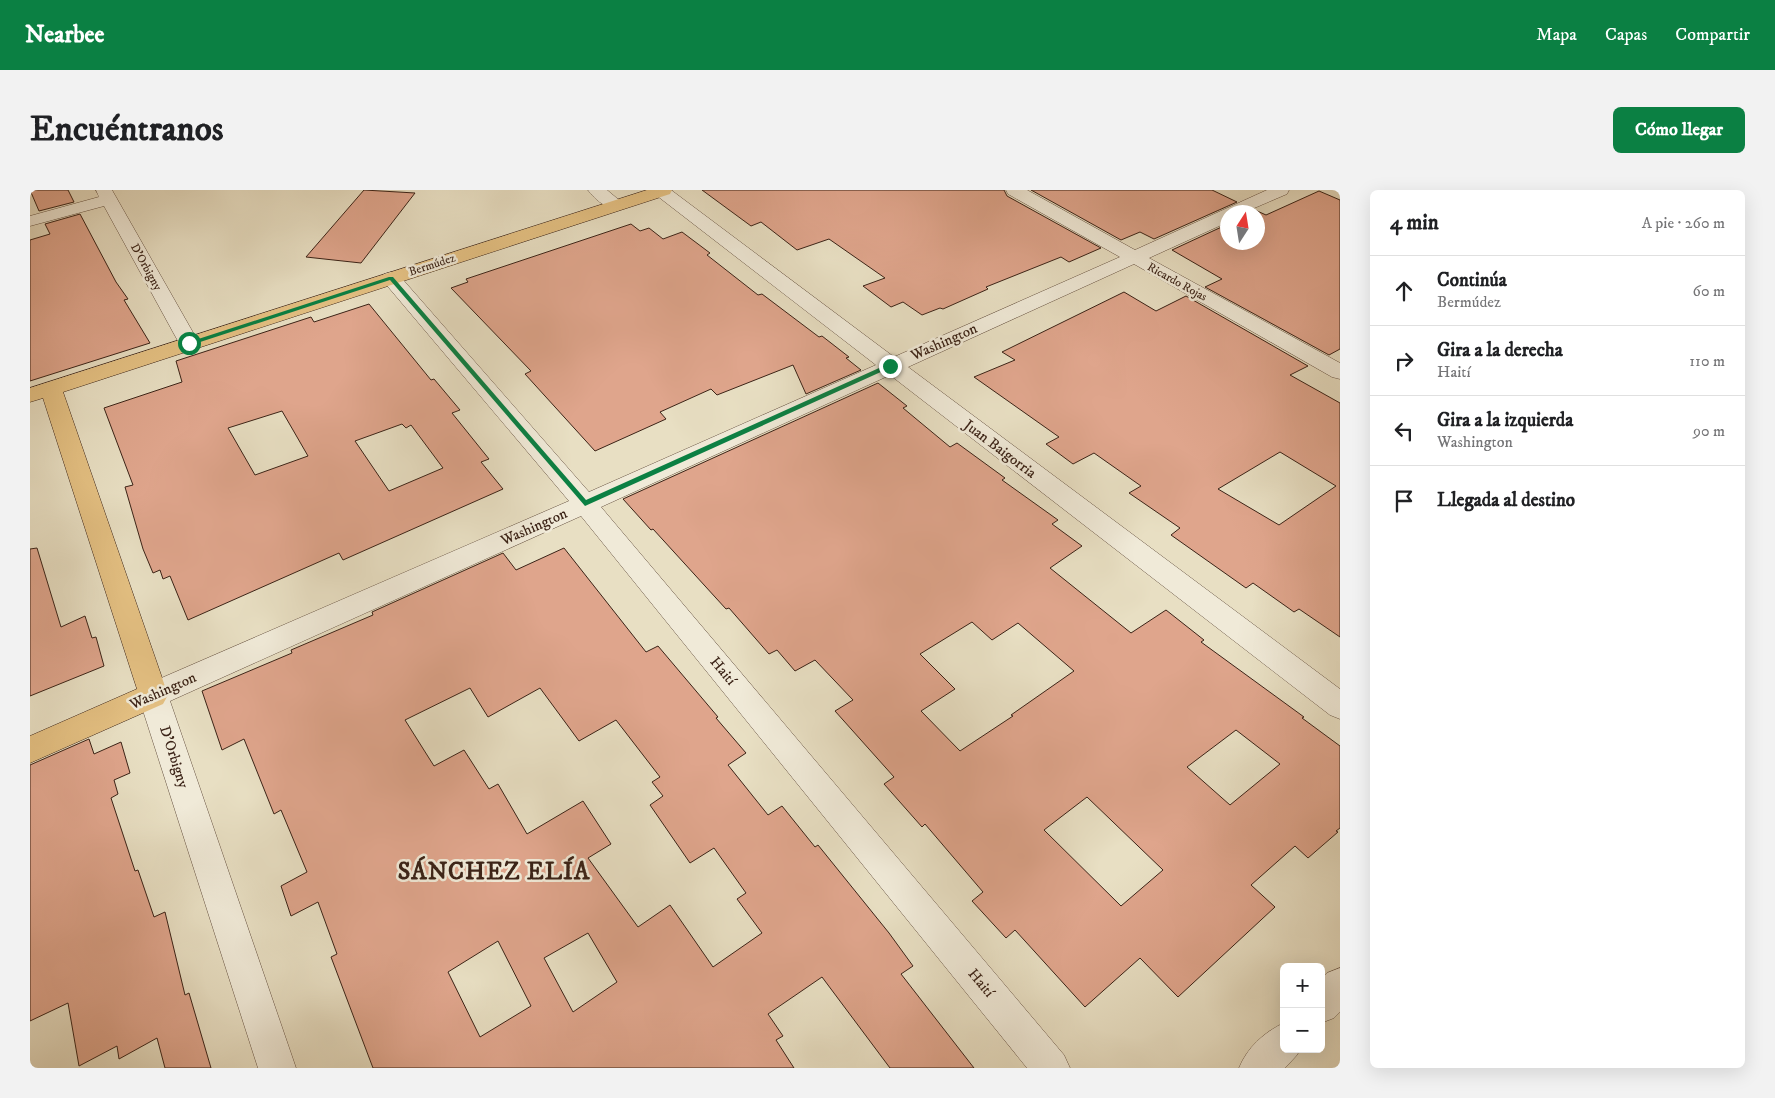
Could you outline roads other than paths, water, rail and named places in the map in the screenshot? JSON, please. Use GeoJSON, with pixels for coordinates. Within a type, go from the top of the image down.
{"type":"FeatureCollection","features":[{"type":"Feature","properties":{"kind":"main road","name":"Bermúdez"},"geometry":{"type":"LineString","coordinates":[[40,392],[663,190]]}},
{"type":"Feature","properties":{"kind":"main road","name":"D'Orbigny"},"geometry":{"type":"LineString","coordinates":[[40,392],[153,695]]}},
{"type":"Feature","properties":{"kind":"main road","name":"Washington"},"geometry":{"type":"LineString","coordinates":[[30,750],[153,695]]}},
{"type":"Feature","properties":{"kind":"street"},"geometry":{"type":"LineString","coordinates":[[596,190],[616,205]]}},
{"type":"Feature","properties":{"kind":"street","name":"Juan Baigorria"},"geometry":{"type":"LineString","coordinates":[[663,190],[890,366],[1340,706]]}},
{"type":"Feature","properties":{"kind":"street","name":"Ricardo Rojas"},"geometry":{"type":"LineString","coordinates":[[1014,190],[1340,372]]}},
{"type":"Feature","properties":{"kind":"street"},"geometry":{"type":"LineString","coordinates":[[1248,205],[1281,190]]}},
{"type":"Feature","properties":{"kind":"street"},"geometry":{"type":"LineString","coordinates":[[30,221],[106,195]]}},
{"type":"Feature","properties":{"kind":"street","name":"D'Orbigny"},"geometry":{"type":"LineString","coordinates":[[106,195],[189,343]]}},
{"type":"Feature","properties":{"kind":"street","name":"Washington"},"geometry":{"type":"LineString","coordinates":[[153,695],[585,504],[1220,219]]}},
{"type":"Feature","properties":{"kind":"street","name":"Haití"},"geometry":{"type":"LineString","coordinates":[[391,278],[585,504],[1051,1068]]}},
{"type":"Feature","properties":{"kind":"street","name":"D'Orbigny"},"geometry":{"type":"LineString","coordinates":[[153,695],[277,1068]]}},
{"type":"Feature","properties":{"kind":"street"},"geometry":{"type":"LineString","coordinates":[[1325,1001],[1340,986]]}},
{"type":"Feature","properties":{"kind":"street"},"geometry":{"type":"LineString","coordinates":[[1258,1068],[1280,1046]]}},
{"type":"Feature","properties":{"kind":"district","name":"SÁNCHEZ ELÍA"},"geometry":{"type":"Point","coordinates":[494,872]}}]}
